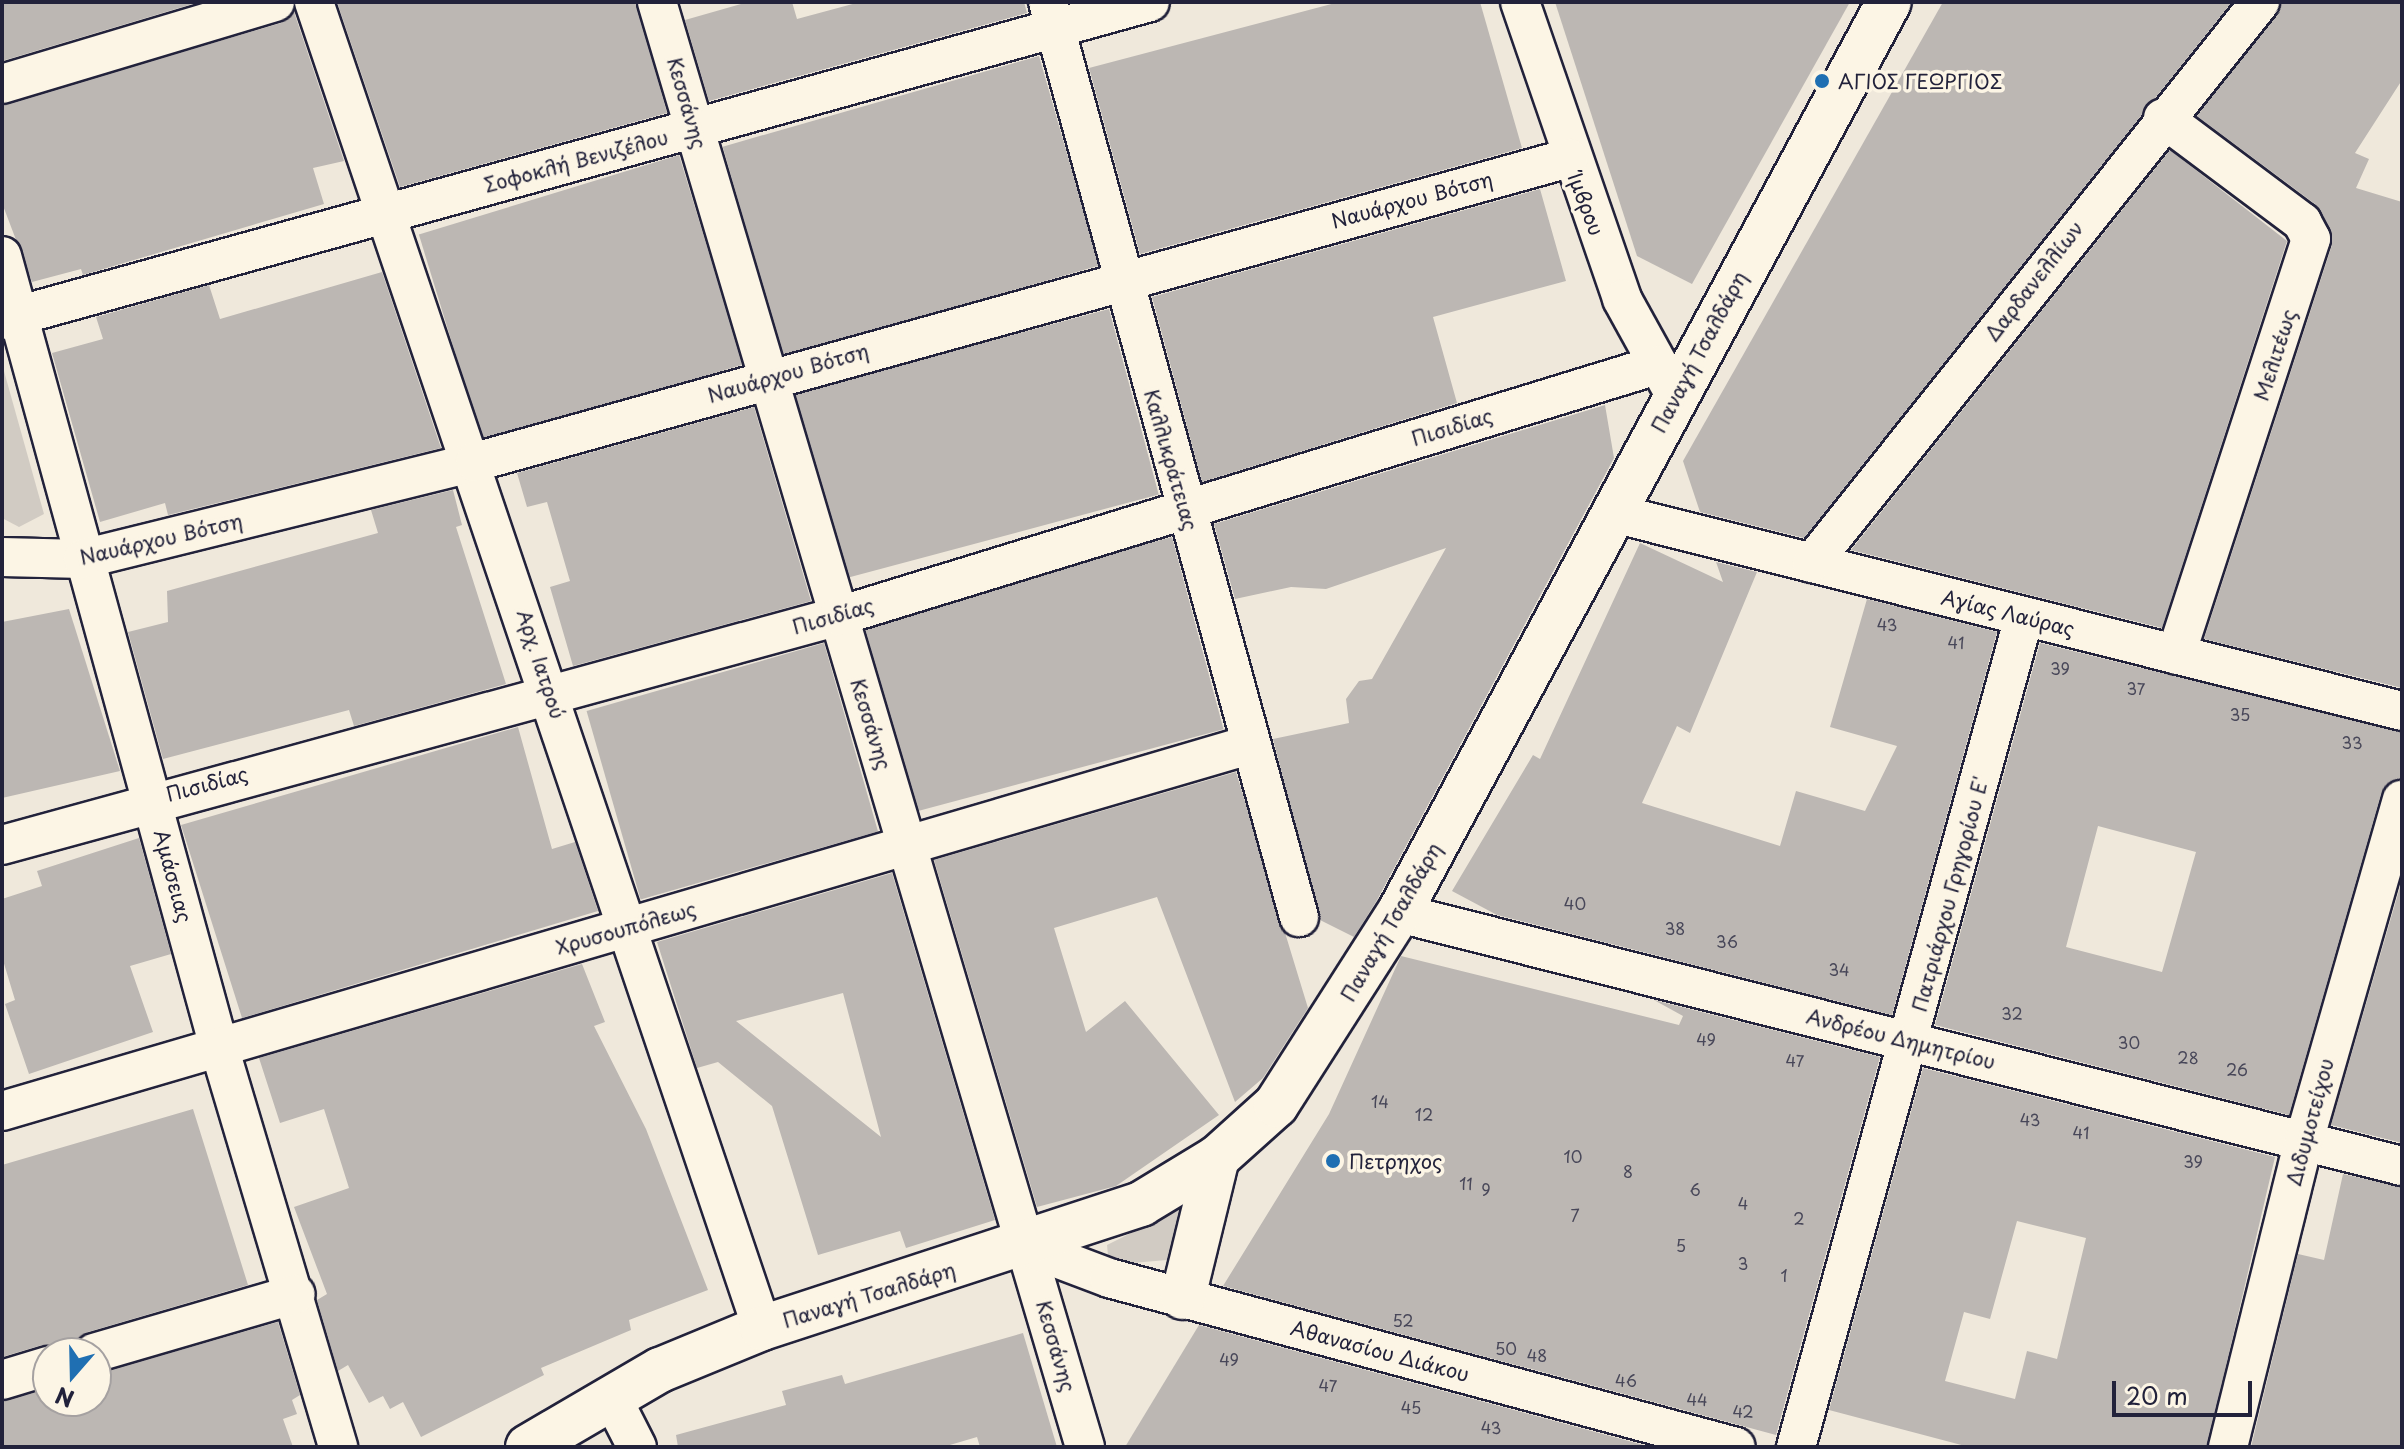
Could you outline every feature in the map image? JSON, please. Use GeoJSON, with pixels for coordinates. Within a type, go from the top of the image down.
{"type":"FeatureCollection","features":[{"type":"Feature","properties":{"kind":"street"},"geometry":{"type":"LineString","coordinates":[[2,84],[275,2]]}},
{"type":"Feature","properties":{"kind":"street","name":"Αρχ. Ιατρού"},"geometry":{"type":"LineString","coordinates":[[314,2],[391,213],[762,1328]]}},
{"type":"Feature","properties":{"kind":"street","name":"Κεσσάνης"},"geometry":{"type":"LineString","coordinates":[[657,2],[1085,1447]]}},
{"type":"Feature","properties":{"kind":"street","name":"Σοφοκλή Βενιζέλου"},"geometry":{"type":"LineString","coordinates":[[10,318],[695,129],[1051,15],[1150,2]]}},
{"type":"Feature","properties":{"kind":"street","name":"Ίμβρου"},"geometry":{"type":"LineString","coordinates":[[1520,2],[1569,158],[1622,299],[1666,380]]}},
{"type":"Feature","properties":{"kind":"street","name":"Παναγή Τσαλδάρη"},"geometry":{"type":"LineString","coordinates":[[528,1447],[611,1396],[762,1328],[1027,1247],[1141,1204],[1217,1158],[1297,1077],[1399,913],[1613,513],[1666,380],[1889,2]]}},
{"type":"Feature","properties":{"kind":"street","name":"Δαρδανελλίων"},"geometry":{"type":"LineString","coordinates":[[1812,563],[2163,118],[2260,2]]}},
{"type":"Feature","properties":{"kind":"street","name":"Καλλικράτειας"},"geometry":{"type":"LineString","coordinates":[[1051,15],[1118,278],[1299,917]]}},
{"type":"Feature","properties":{"kind":"street","name":"Μελιτέως"},"geometry":{"type":"LineString","coordinates":[[2163,118],[2302,222],[2311,239],[2176,655]]}},
{"type":"Feature","properties":{"kind":"street","name":"Ναυάρχου Βότση"},"geometry":{"type":"LineString","coordinates":[[2,557],[83,559],[475,462],[1118,278],[1569,158]]}},
{"type":"Feature","properties":{"kind":"street","name":"Αμάσειας"},"geometry":{"type":"LineString","coordinates":[[2,256],[10,318],[83,559],[219,1047],[296,1294],[338,1447]]}},
{"type":"Feature","properties":{"kind":"street","name":"Πισιδίας"},"geometry":{"type":"LineString","coordinates":[[2,845],[152,800],[549,690],[839,616],[1184,507],[1666,380]]}},
{"type":"Feature","properties":{"kind":"street","name":"Αγίας Λαύρας"},"geometry":{"type":"LineString","coordinates":[[1613,513],[2402,711]]}},
{"type":"Feature","properties":{"kind":"street","name":"Πατριάρχου Γρηγορίου Ε'"},"geometry":{"type":"LineString","coordinates":[[1796,1447],[2024,617]]}},
{"type":"Feature","properties":{"kind":"street","name":"Χρυσουπόλεως"},"geometry":{"type":"LineString","coordinates":[[2,1111],[1249,745]]}},
{"type":"Feature","properties":{"kind":"street","name":"Διδυμοτείχου"},"geometry":{"type":"LineString","coordinates":[[2228,1447],[2304,1141],[2402,800]]}},
{"type":"Feature","properties":{"kind":"street","name":"Ανδρέου Δημητρίου"},"geometry":{"type":"LineString","coordinates":[[1399,913],[2402,1166]]}},
{"type":"Feature","properties":{"kind":"street"},"geometry":{"type":"LineString","coordinates":[[1183,1297],[1217,1158]]}},
{"type":"Feature","properties":{"kind":"street","name":"Αθανασίου Διάκου"},"geometry":{"type":"LineString","coordinates":[[1027,1247],[1183,1297],[1736,1447]]}},
{"type":"Feature","properties":{"kind":"street"},"geometry":{"type":"LineString","coordinates":[[112,1348],[296,1294]]}},
{"type":"Feature","properties":{"kind":"street"},"geometry":{"type":"LineString","coordinates":[[2,1380],[32,1371]]}},
{"type":"Feature","properties":{"kind":"street"},"geometry":{"type":"LineString","coordinates":[[611,1396],[637,1447]]}},
{"type":"Feature","properties":{"kind":"shaded area"},"geometry":{"type":"Polygon","coordinates":[[[2,364],[44,514],[19,527],[2,518],[2,364]]]}},
{"type":"Feature","properties":{"kind":"shaded area"},"geometry":{"type":"Polygon","coordinates":[[[1181,1208],[1167,1260],[1109,1265],[1107,1245],[1181,1208]]]}},
{"type":"Feature","properties":{"kind":"building"},"geometry":{"type":"Polygon","coordinates":[[[2,2],[199,2],[2,61],[2,2]]]}},
{"type":"Feature","properties":{"kind":"building"},"geometry":{"type":"Polygon","coordinates":[[[337,2],[636,2],[667,113],[400,187],[337,2]]]}},
{"type":"Feature","properties":{"kind":"building"},"geometry":{"type":"Polygon","coordinates":[[[748,2],[792,2],[797,19],[860,2],[1024,2],[1027,13],[709,101],[685,20],[748,2]]]}},
{"type":"Feature","properties":{"kind":"building"},"geometry":{"type":"Polygon","coordinates":[[[1339,2],[1480,2],[1522,148],[1140,254],[1089,68],[1339,2]]]}},
{"type":"Feature","properties":{"kind":"building"},"geometry":{"type":"Polygon","coordinates":[[[1555,2],[1850,2],[1692,284],[1637,256],[1555,2]]]}},
{"type":"Feature","properties":{"kind":"building"},"geometry":{"type":"Polygon","coordinates":[[[1943,2],[2232,2],[1804,538],[1700,512],[1683,461],[1943,2]]]}},
{"type":"Feature","properties":{"kind":"building"},"geometry":{"type":"Polygon","coordinates":[[[2281,2],[2402,2],[2402,80],[2355,153],[2369,159],[2356,188],[2402,202],[2402,688],[2204,639],[2332,245],[2315,204],[2197,116],[2281,2]]]}},
{"type":"Feature","properties":{"kind":"building"},"geometry":{"type":"Polygon","coordinates":[[[294,12],[344,161],[313,168],[324,204],[83,275],[81,269],[32,282],[2,203],[2,105],[281,23],[294,12]]]}},
{"type":"Feature","properties":{"kind":"building"},"geometry":{"type":"Polygon","coordinates":[[[1039,56],[1099,266],[783,356],[723,147],[1039,56]]]}},
{"type":"Feature","properties":{"kind":"building"},"geometry":{"type":"Polygon","coordinates":[[[2170,150],[2287,241],[2162,628],[1851,550],[2170,150]]]}},
{"type":"Feature","properties":{"kind":"building"},"geometry":{"type":"Polygon","coordinates":[[[679,155],[743,364],[483,444],[419,235],[679,155]]]}},
{"type":"Feature","properties":{"kind":"building"},"geometry":{"type":"Polygon","coordinates":[[[1540,189],[1566,281],[1433,317],[1457,403],[1202,482],[1152,297],[1540,189]]]}},
{"type":"Feature","properties":{"kind":"building"},"geometry":{"type":"Polygon","coordinates":[[[382,272],[441,448],[168,515],[165,503],[100,522],[52,353],[103,339],[96,317],[209,285],[220,319],[382,272]]]}},
{"type":"Feature","properties":{"kind":"building"},"geometry":{"type":"Polygon","coordinates":[[[1109,309],[1159,494],[845,579],[795,393],[1109,309]]]}},
{"type":"Feature","properties":{"kind":"building"},"geometry":{"type":"Polygon","coordinates":[[[1605,405],[1614,458],[1377,900],[1354,937],[1320,920],[1273,739],[1349,723],[1346,699],[1359,681],[1372,679],[1446,548],[1326,589],[1291,587],[1235,599],[1214,524],[1605,405]]]}},
{"type":"Feature","properties":{"kind":"building"},"geometry":{"type":"Polygon","coordinates":[[[754,407],[811,601],[573,666],[550,587],[570,581],[547,502],[527,507],[517,473],[754,407]]]}},
{"type":"Feature","properties":{"kind":"building"},"geometry":{"type":"Polygon","coordinates":[[[453,490],[462,525],[456,527],[506,684],[354,726],[349,710],[163,759],[128,632],[168,622],[167,591],[378,533],[371,510],[453,490]]]}},
{"type":"Feature","properties":{"kind":"building"},"geometry":{"type":"Polygon","coordinates":[[[1172,537],[1224,729],[914,812],[863,620],[1172,537]]]}},
{"type":"Feature","properties":{"kind":"building"},"geometry":{"type":"Polygon","coordinates":[[[1640,543],[1723,582],[1716,562],[1757,572],[1690,733],[1677,726],[1642,803],[1780,846],[1796,791],[1865,811],[1897,746],[1830,727],[1867,599],[1997,632],[1892,1015],[1497,915],[1452,891],[1533,755],[1540,759],[1640,543]]]}},
{"type":"Feature","properties":{"kind":"building"},"geometry":{"type":"Polygon","coordinates":[[[69,609],[120,771],[2,798],[2,622],[69,609]]]}},
{"type":"Feature","properties":{"kind":"building"},"geometry":{"type":"Polygon","coordinates":[[[824,643],[878,831],[641,899],[587,711],[824,643]]]}},
{"type":"Feature","properties":{"kind":"building"},"geometry":{"type":"Polygon","coordinates":[[[2040,643],[2402,732],[2402,779],[2381,794],[2289,1115],[1935,1025],[2040,643]],[[2098,826],[2066,947],[2162,972],[2196,852],[2098,826]]]}},
{"type":"Feature","properties":{"kind":"building"},"geometry":{"type":"Polygon","coordinates":[[[518,727],[552,849],[575,842],[598,911],[242,1018],[181,825],[518,727]]]}},
{"type":"Feature","properties":{"kind":"building"},"geometry":{"type":"Polygon","coordinates":[[[1236,772],[1308,1008],[1263,1078],[1235,1102],[1157,897],[1054,928],[1086,1032],[1125,1001],[1219,1115],[1116,1186],[1037,1207],[934,860],[1236,772]]]}},
{"type":"Feature","properties":{"kind":"building"},"geometry":{"type":"Polygon","coordinates":[[[139,838],[171,954],[130,966],[153,1032],[29,1074],[5,1004],[15,1000],[2,957],[2,899],[42,886],[37,871],[139,838]]]}},
{"type":"Feature","properties":{"kind":"building"},"geometry":{"type":"Polygon","coordinates":[[[892,873],[995,1220],[906,1248],[900,1231],[818,1255],[772,1106],[718,1062],[697,1068],[657,942],[892,873]],[[843,993],[736,1021],[881,1137],[843,993]]]}},
{"type":"Feature","properties":{"kind":"building"},"geometry":{"type":"Polygon","coordinates":[[[2402,880],[2402,1143],[2331,1125],[2402,880]]]}},
{"type":"Feature","properties":{"kind":"building"},"geometry":{"type":"Polygon","coordinates":[[[1401,956],[1679,1025],[1683,1016],[1654,1000],[1880,1057],[1776,1435],[1223,1286],[1329,1114],[1401,956]]]}},
{"type":"Feature","properties":{"kind":"building"},"geometry":{"type":"Polygon","coordinates":[[[582,964],[605,1022],[594,1026],[646,1129],[708,1290],[629,1320],[631,1330],[541,1368],[544,1375],[421,1437],[403,1402],[390,1409],[383,1396],[369,1403],[348,1365],[338,1371],[317,1300],[327,1294],[294,1207],[349,1188],[324,1109],[280,1123],[259,1058],[582,964]]]}},
{"type":"Feature","properties":{"kind":"building"},"geometry":{"type":"Polygon","coordinates":[[[1923,1068],[2275,1157],[2207,1447],[1969,1447],[1829,1410],[1923,1068]],[[2017,1221],[1990,1319],[1964,1312],[1945,1381],[2015,1399],[2027,1351],[2057,1359],[2086,1238],[2017,1221]]]}},
{"type":"Feature","properties":{"kind":"building"},"geometry":{"type":"Polygon","coordinates":[[[193,1109],[248,1285],[88,1332],[84,1337],[32,1337],[32,1348],[2,1357],[2,1165],[193,1109]]]}},
{"type":"Feature","properties":{"kind":"building"},"geometry":{"type":"Polygon","coordinates":[[[2343,1174],[2402,1187],[2402,1447],[2251,1447],[2298,1254],[2324,1260],[2343,1174]]]}},
{"type":"Feature","properties":{"kind":"building"},"geometry":{"type":"Polygon","coordinates":[[[278,1322],[300,1395],[292,1400],[297,1414],[283,1419],[293,1447],[2,1447],[2,1401],[32,1393],[32,1417],[112,1417],[112,1369],[278,1322]]]}},
{"type":"Feature","properties":{"kind":"building"},"geometry":{"type":"Polygon","coordinates":[[[1199,1325],[1651,1447],[1125,1447],[1199,1325]]]}},
{"type":"Feature","properties":{"kind":"building"},"geometry":{"type":"Polygon","coordinates":[[[1023,1333],[1057,1447],[980,1447],[977,1437],[943,1447],[678,1447],[676,1435],[786,1405],[782,1391],[842,1375],[845,1384],[1023,1333]]]}},
{"type":"Feature","properties":{"kind":"place","name":"ΑΓΙΟΣ ΓΕΩΡΓΙΟΣ"},"geometry":{"type":"Point","coordinates":[1822,81]}},
{"type":"Feature","properties":{"kind":"place","name":"Πετρηχος"},"geometry":{"type":"Point","coordinates":[1333,1161]}}]}
